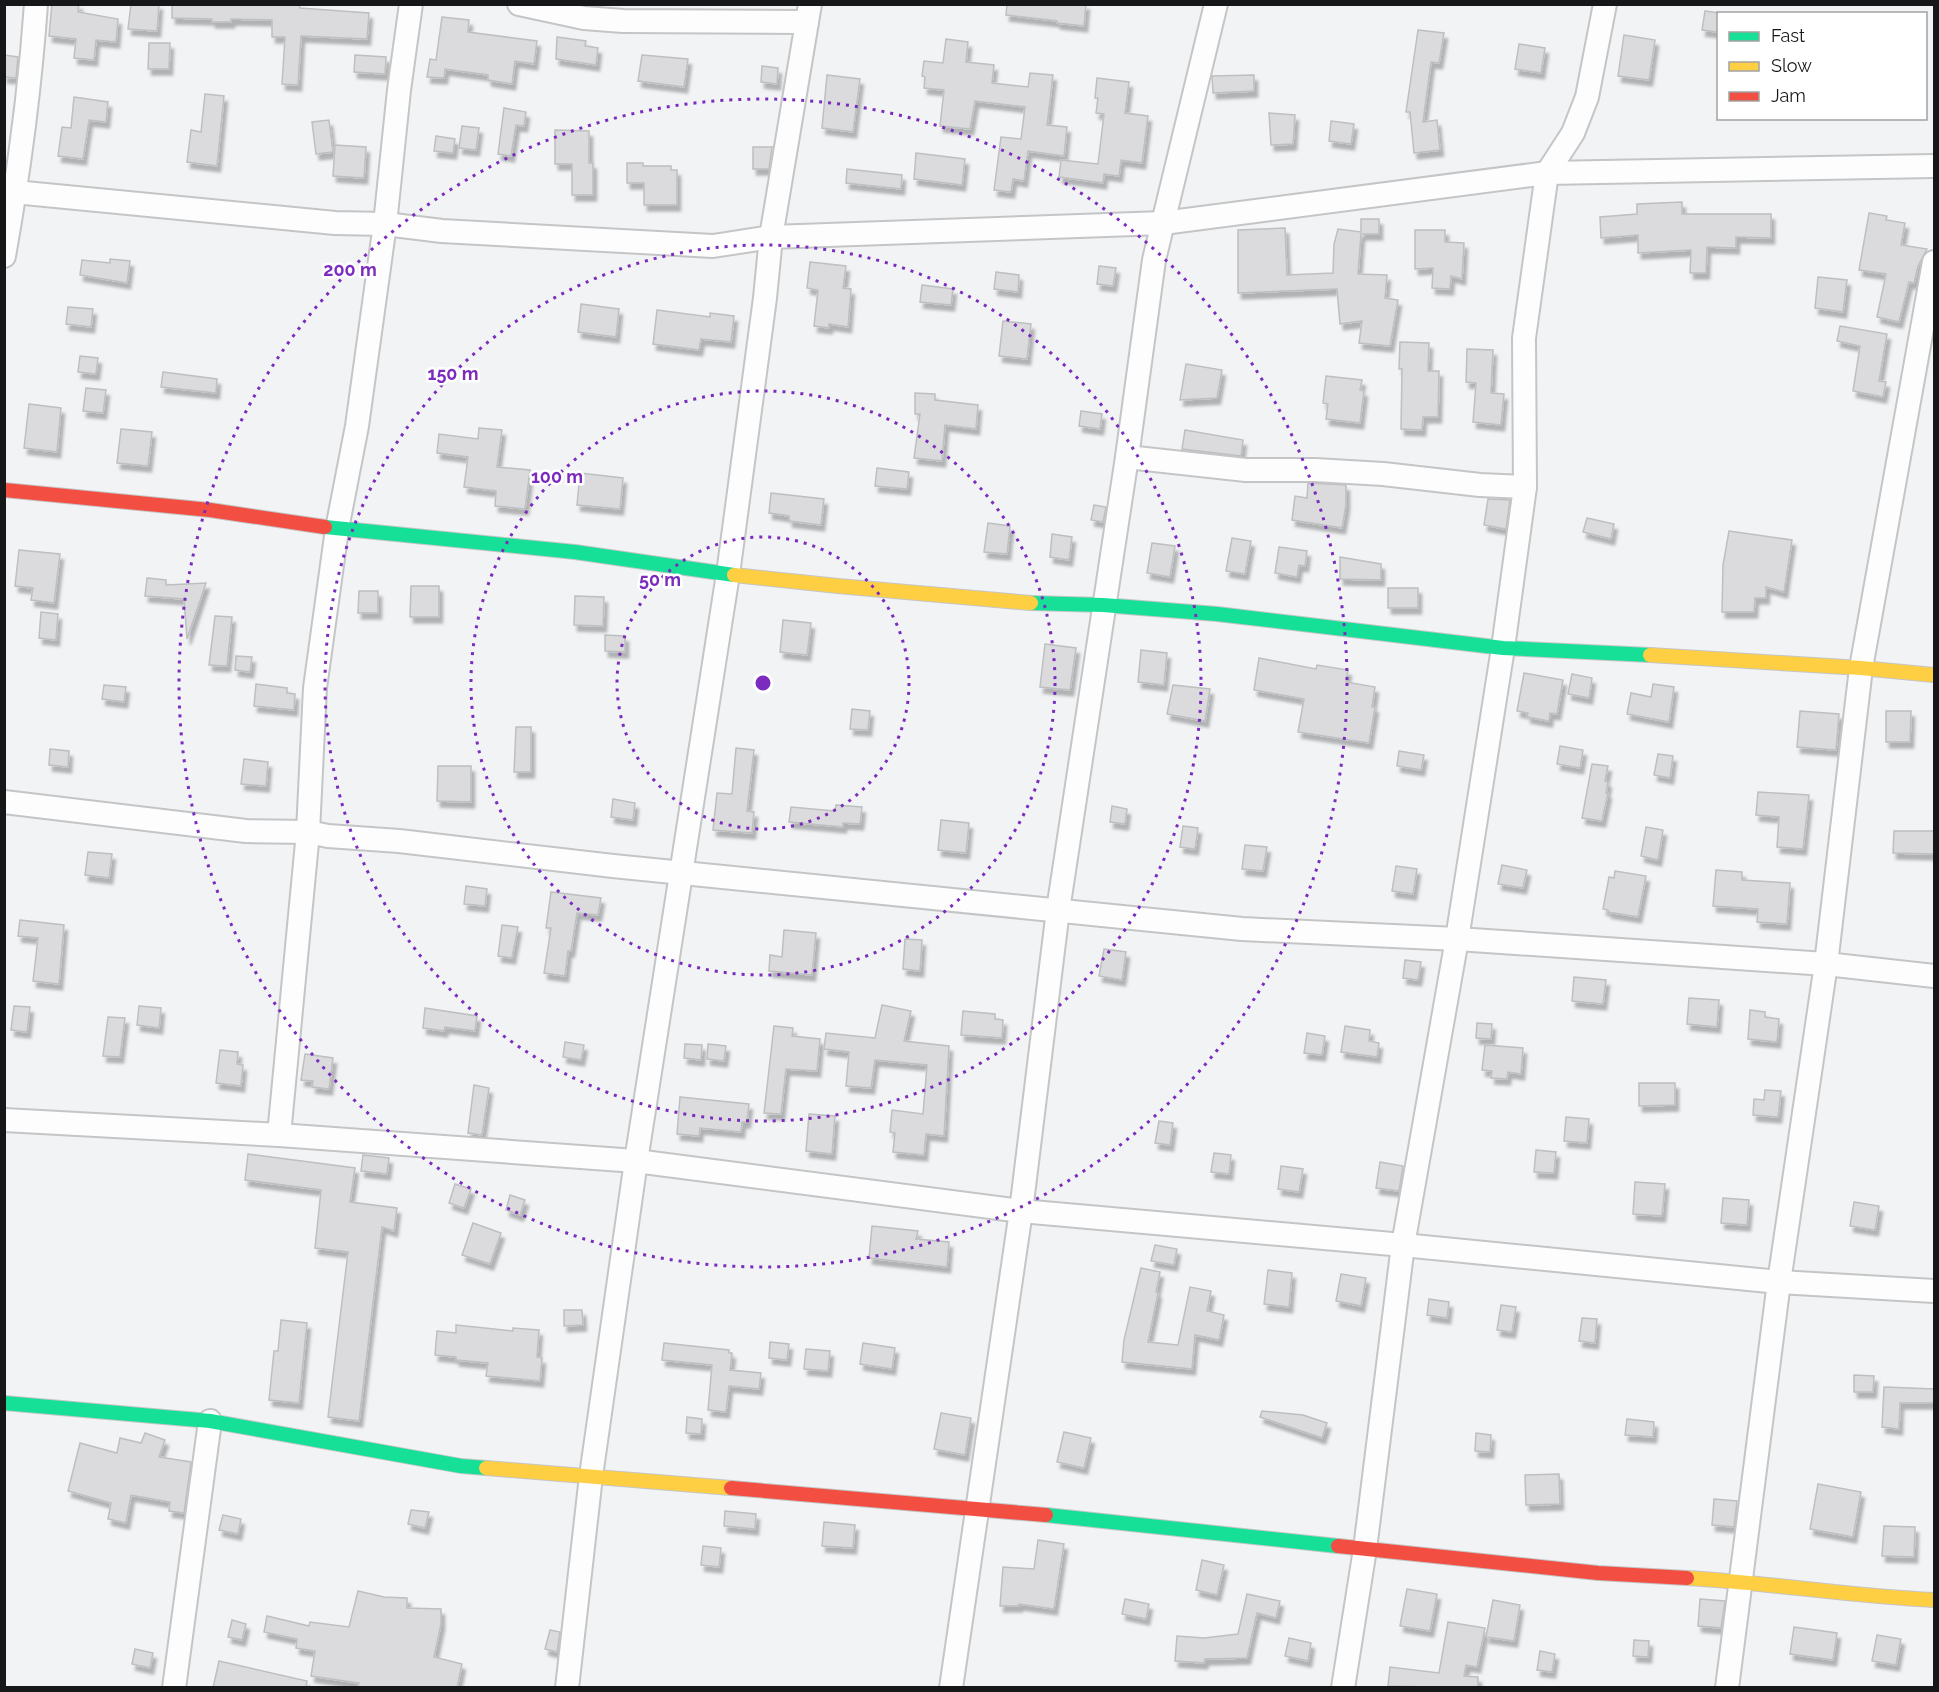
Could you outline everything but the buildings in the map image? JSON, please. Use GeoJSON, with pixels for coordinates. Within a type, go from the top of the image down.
{"type":"FeatureCollection","features":[{"type":"Feature","properties":{"kind":"street"},"geometry":{"type":"LineString","coordinates":[[4,256],[10,191],[32,67],[36,4]]}},
{"type":"Feature","properties":{"kind":"street"},"geometry":{"type":"LineString","coordinates":[[279,1134],[308,832],[315,688],[337,529],[357,426],[385,224],[399,90],[411,4]]}},
{"type":"Feature","properties":{"kind":"street"},"geometry":{"type":"LineString","coordinates":[[519,4],[584,18],[614,20],[808,13],[771,237],[728,574],[636,1161],[591,1476],[567,1688]]}},
{"type":"Feature","properties":{"kind":"street"},"geometry":{"type":"LineString","coordinates":[[951,1688],[1021,1211],[1058,910],[1127,457],[1154,261],[1215,4]]}},
{"type":"Feature","properties":{"kind":"street"},"geometry":{"type":"LineString","coordinates":[[1343,1688],[1365,1549],[1403,1245],[1503,648],[1525,487],[1524,339],[1547,173],[1573,133],[1587,97],[1605,4]]}},
{"type":"Feature","properties":{"kind":"street"},"geometry":{"type":"LineString","coordinates":[[10,191],[335,223],[385,224],[442,231],[713,246],[771,237],[1163,223],[1547,173],[1935,166]]}},
{"type":"Feature","properties":{"kind":"street"},"geometry":{"type":"LineString","coordinates":[[1727,1688],[1779,1282],[1826,964],[1861,668],[1930,308],[1935,262]]}},
{"type":"Feature","properties":{"kind":"street"},"geometry":{"type":"LineString","coordinates":[[1127,457],[1246,470],[1316,470],[1383,474],[1480,485],[1525,487]]}},
{"type":"Feature","properties":{"kind":"street"},"geometry":{"type":"LineString","coordinates":[[4,490],[210,510],[337,529],[575,552],[728,574],[1011,602],[1103,605],[1217,614],[1503,648],[1637,654],[1935,675]]}},
{"type":"Feature","properties":{"kind":"street"},"geometry":{"type":"LineString","coordinates":[[4,802],[246,831],[308,832],[328,836],[399,840],[613,866],[1242,929],[1456,939],[1826,964],[1935,976]]}},
{"type":"Feature","properties":{"kind":"street"},"geometry":{"type":"LineString","coordinates":[[4,1120],[279,1134],[636,1161],[1021,1211],[1779,1282],[1935,1291]]}},
{"type":"Feature","properties":{"kind":"street"},"geometry":{"type":"LineString","coordinates":[[4,1403],[210,1421],[462,1466],[977,1508],[1598,1573],[1739,1581],[1935,1600]]}},
{"type":"Feature","properties":{"kind":"street"},"geometry":{"type":"LineString","coordinates":[[174,1688],[210,1421]]}},
{"type":"Feature","properties":{"kind":"traffic: fast"},"geometry":{"type":"LineString","coordinates":[[325,527],[575,552],[734,575]]}},
{"type":"Feature","properties":{"kind":"traffic: fast"},"geometry":{"type":"LineString","coordinates":[[1031,603],[1103,605],[1217,614],[1503,648],[1650,655]]}},
{"type":"Feature","properties":{"kind":"traffic: fast"},"geometry":{"type":"LineString","coordinates":[[4,1403],[210,1421],[461,1466],[486,1468]]}},
{"type":"Feature","properties":{"kind":"traffic: fast"},"geometry":{"type":"LineString","coordinates":[[1046,1515],[1338,1546]]}},
{"type":"Feature","properties":{"kind":"traffic: slow"},"geometry":{"type":"LineString","coordinates":[[734,575],[1031,603]]}},
{"type":"Feature","properties":{"kind":"traffic: slow"},"geometry":{"type":"LineString","coordinates":[[1650,655],[1861,668],[1934,675]]}},
{"type":"Feature","properties":{"kind":"traffic: slow"},"geometry":{"type":"LineString","coordinates":[[486,1468],[731,1488]]}},
{"type":"Feature","properties":{"kind":"traffic: slow"},"geometry":{"type":"LineString","coordinates":[[1687,1578],[1934,1600]]}},
{"type":"Feature","properties":{"kind":"traffic: jam"},"geometry":{"type":"LineString","coordinates":[[4,490],[210,510],[325,527]]}},
{"type":"Feature","properties":{"kind":"traffic: jam"},"geometry":{"type":"LineString","coordinates":[[731,1488],[1046,1515]]}},
{"type":"Feature","properties":{"kind":"traffic: jam"},"geometry":{"type":"LineString","coordinates":[[1338,1546],[1598,1573],[1687,1578]]}}]}
